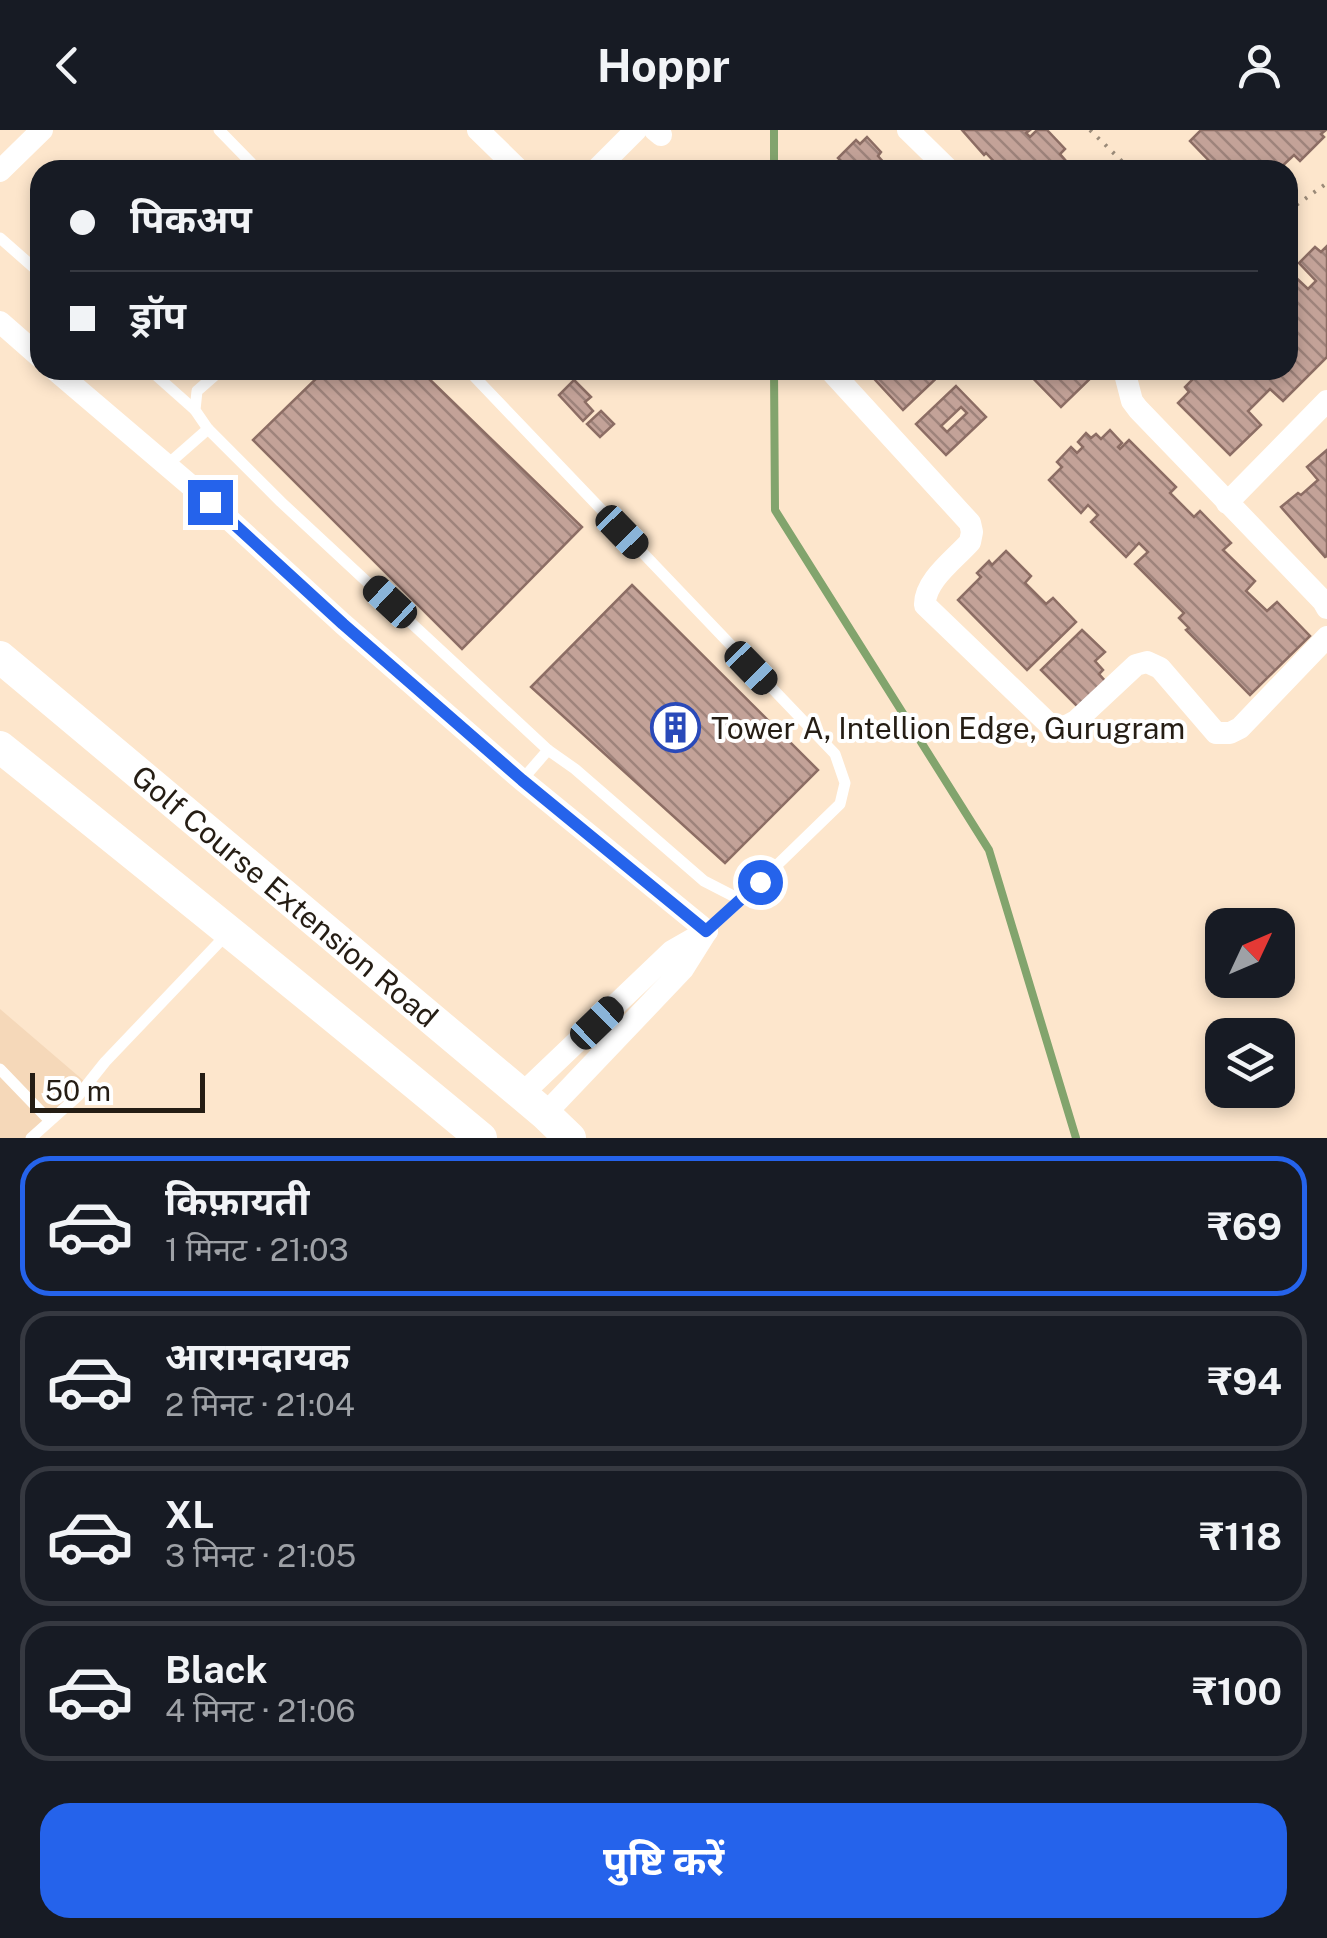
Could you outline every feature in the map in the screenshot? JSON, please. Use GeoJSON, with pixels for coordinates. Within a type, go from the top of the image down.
{"type":"FeatureCollection","features":[{"type":"Feature","properties":{"kind":"main road","name":"Golf Course Extension Road"},"geometry":{"type":"LineString","coordinates":[[0,657],[570,1138]]}},
{"type":"Feature","properties":{"kind":"main road"},"geometry":{"type":"LineString","coordinates":[[0,747],[481,1138]]}},
{"type":"Feature","properties":{"kind":"street"},"geometry":{"type":"LineString","coordinates":[[0,172],[42,130]]}},
{"type":"Feature","properties":{"kind":"street"},"geometry":{"type":"LineString","coordinates":[[478,130],[509,160]]}},
{"type":"Feature","properties":{"kind":"street"},"geometry":{"type":"LineString","coordinates":[[606,160],[636,130]]}},
{"type":"Feature","properties":{"kind":"street"},"geometry":{"type":"LineString","coordinates":[[908,130],[939,160]]}},
{"type":"Feature","properties":{"kind":"street"},"geometry":{"type":"LineString","coordinates":[[0,322],[30,348]]}},
{"type":"Feature","properties":{"kind":"street"},"geometry":{"type":"LineString","coordinates":[[67,380],[522,780],[706,931],[672,951],[533,1104]]}},
{"type":"Feature","properties":{"kind":"street"},"geometry":{"type":"LineString","coordinates":[[839,380],[970,523],[970,542],[929,586],[924,606],[1050,725],[1065,727],[1076,721],[1136,665],[1147,662],[1160,668],[1216,733],[1230,734],[1327,636]]}},
{"type":"Feature","properties":{"kind":"street"},"geometry":{"type":"LineString","coordinates":[[1127,380],[1138,409],[1327,608]]}},
{"type":"Feature","properties":{"kind":"street"},"geometry":{"type":"LineString","coordinates":[[1227,502],[1327,401]]}},
{"type":"Feature","properties":{"kind":"lane"},"geometry":{"type":"LineString","coordinates":[[219,130],[248,160]]}},
{"type":"Feature","properties":{"kind":"lane"},"geometry":{"type":"LineString","coordinates":[[0,238],[30,264]]}},
{"type":"Feature","properties":{"kind":"lane"},"geometry":{"type":"LineString","coordinates":[[161,380],[195,410],[208,429],[281,502],[548,750],[704,880],[741,900]]}},
{"type":"Feature","properties":{"kind":"lane"},"geometry":{"type":"LineString","coordinates":[[195,410],[198,392],[211,380]]}},
{"type":"Feature","properties":{"kind":"lane"},"geometry":{"type":"LineString","coordinates":[[478,380],[835,754],[846,782],[840,804],[706,931]]}},
{"type":"Feature","properties":{"kind":"lane"},"geometry":{"type":"LineString","coordinates":[[167,465],[208,429]]}},
{"type":"Feature","properties":{"kind":"lane"},"geometry":{"type":"LineString","coordinates":[[522,780],[548,750]]}},
{"type":"Feature","properties":{"kind":"lane"},"geometry":{"type":"LineString","coordinates":[[31,1138],[78,1096],[105,1062],[229,932]]}},
{"type":"Feature","properties":{"kind":"lane"},"geometry":{"type":"LineString","coordinates":[[0,1069],[50,1120]]}},
{"type":"Feature","properties":{"kind":"path"},"geometry":{"type":"LineString","coordinates":[[1090,130],[1121,160]]}},
{"type":"Feature","properties":{"kind":"path"},"geometry":{"type":"LineString","coordinates":[[1298,204],[1327,183]]}},
{"type":"Feature","properties":{"kind":"shaded area"},"geometry":{"type":"Polygon","coordinates":[[[0,1009],[84,1081],[27,1138],[0,1138],[0,1009]]]}},
{"type":"Feature","properties":{"kind":"building"},"geometry":{"type":"Polygon","coordinates":[[[962,130],[1030,130],[1026,133],[1030,137],[1037,130],[1047,130],[1065,149],[1060,154],[1065,160],[993,160],[962,130]]]}},
{"type":"Feature","properties":{"kind":"building"},"geometry":{"type":"Polygon","coordinates":[[[1201,130],[1326,130],[1300,161],[1294,155],[1289,160],[1208,160],[1190,141],[1201,130]]]}},
{"type":"Feature","properties":{"kind":"building"},"geometry":{"type":"Polygon","coordinates":[[[867,137],[881,152],[878,156],[882,160],[838,158],[856,140],[860,144],[867,137]]]}},
{"type":"Feature","properties":{"kind":"building"},"geometry":{"type":"Polygon","coordinates":[[[1327,246],[1327,357],[1283,401],[1270,389],[1248,411],[1261,425],[1230,455],[1178,403],[1189,392],[1185,387],[1192,380],[1298,380],[1298,280],[1308,289],[1316,281],[1299,263],[1315,247],[1321,252],[1327,246]]]}},
{"type":"Feature","properties":{"kind":"building"},"geometry":{"type":"Polygon","coordinates":[[[315,380],[430,380],[582,527],[462,649],[253,440],[315,380]]]}},
{"type":"Feature","properties":{"kind":"building"},"geometry":{"type":"Polygon","coordinates":[[[574,380],[591,397],[585,402],[593,411],[583,421],[559,395],[574,380]]]}},
{"type":"Feature","properties":{"kind":"building"},"geometry":{"type":"Polygon","coordinates":[[[875,380],[934,380],[903,410],[875,380]]]}},
{"type":"Feature","properties":{"kind":"building"},"geometry":{"type":"Polygon","coordinates":[[[1035,380],[1089,380],[1061,407],[1035,380]]]}},
{"type":"Feature","properties":{"kind":"building"},"geometry":{"type":"Polygon","coordinates":[[[956,386],[986,417],[946,455],[916,424],[956,386]],[[961,407],[941,426],[947,432],[967,413],[961,407]]]}},
{"type":"Feature","properties":{"kind":"building"},"geometry":{"type":"Polygon","coordinates":[[[601,411],[614,424],[600,437],[587,424],[601,411]]]}},
{"type":"Feature","properties":{"kind":"building"},"geometry":{"type":"Polygon","coordinates":[[[1110,430],[1122,443],[1120,449],[1129,440],[1176,487],[1170,493],[1194,517],[1200,511],[1231,543],[1223,550],[1255,581],[1246,591],[1267,611],[1277,602],[1310,636],[1250,695],[1186,630],[1189,628],[1179,618],[1184,613],[1135,564],[1148,552],[1139,543],[1126,557],[1091,522],[1098,515],[1088,505],[1081,513],[1049,480],[1062,467],[1057,462],[1071,447],[1077,453],[1083,447],[1078,442],[1086,433],[1101,439],[1110,430]]]}},
{"type":"Feature","properties":{"kind":"building"},"geometry":{"type":"Polygon","coordinates":[[[1327,450],[1325,557],[1281,507],[1318,480],[1307,467],[1327,450]]]}},
{"type":"Feature","properties":{"kind":"building"},"geometry":{"type":"Polygon","coordinates":[[[1006,551],[1031,576],[1025,583],[1046,604],[1053,598],[1076,622],[1027,670],[958,600],[981,577],[977,573],[1006,551]]]}},
{"type":"Feature","properties":{"kind":"building","name":"Tower A, Intellion Edge, Gurugram"},"geometry":{"type":"Polygon","coordinates":[[[632,585],[818,770],[725,863],[531,687],[632,585]]]}},
{"type":"Feature","properties":{"kind":"building"},"geometry":{"type":"Polygon","coordinates":[[[1082,630],[1105,652],[1095,661],[1106,682],[1079,708],[1041,670],[1082,630]]]}},
{"type":"Feature","properties":{"kind":"waterway"},"geometry":{"type":"LineString","coordinates":[[774,130],[774,160]]}},
{"type":"Feature","properties":{"kind":"waterway"},"geometry":{"type":"LineString","coordinates":[[774,380],[775,510],[989,850],[1076,1138]]}},
{"type":"Feature","properties":{"kind":"place","name":"Tower A, Intellion Edge, Gurugram"},"geometry":{"type":"Point","coordinates":[676,728]}},
{"type":"Feature","properties":{"kind":"route"},"geometry":{"type":"LineString","coordinates":[[210,502],[522,780],[706,931],[760,882]]}}]}
